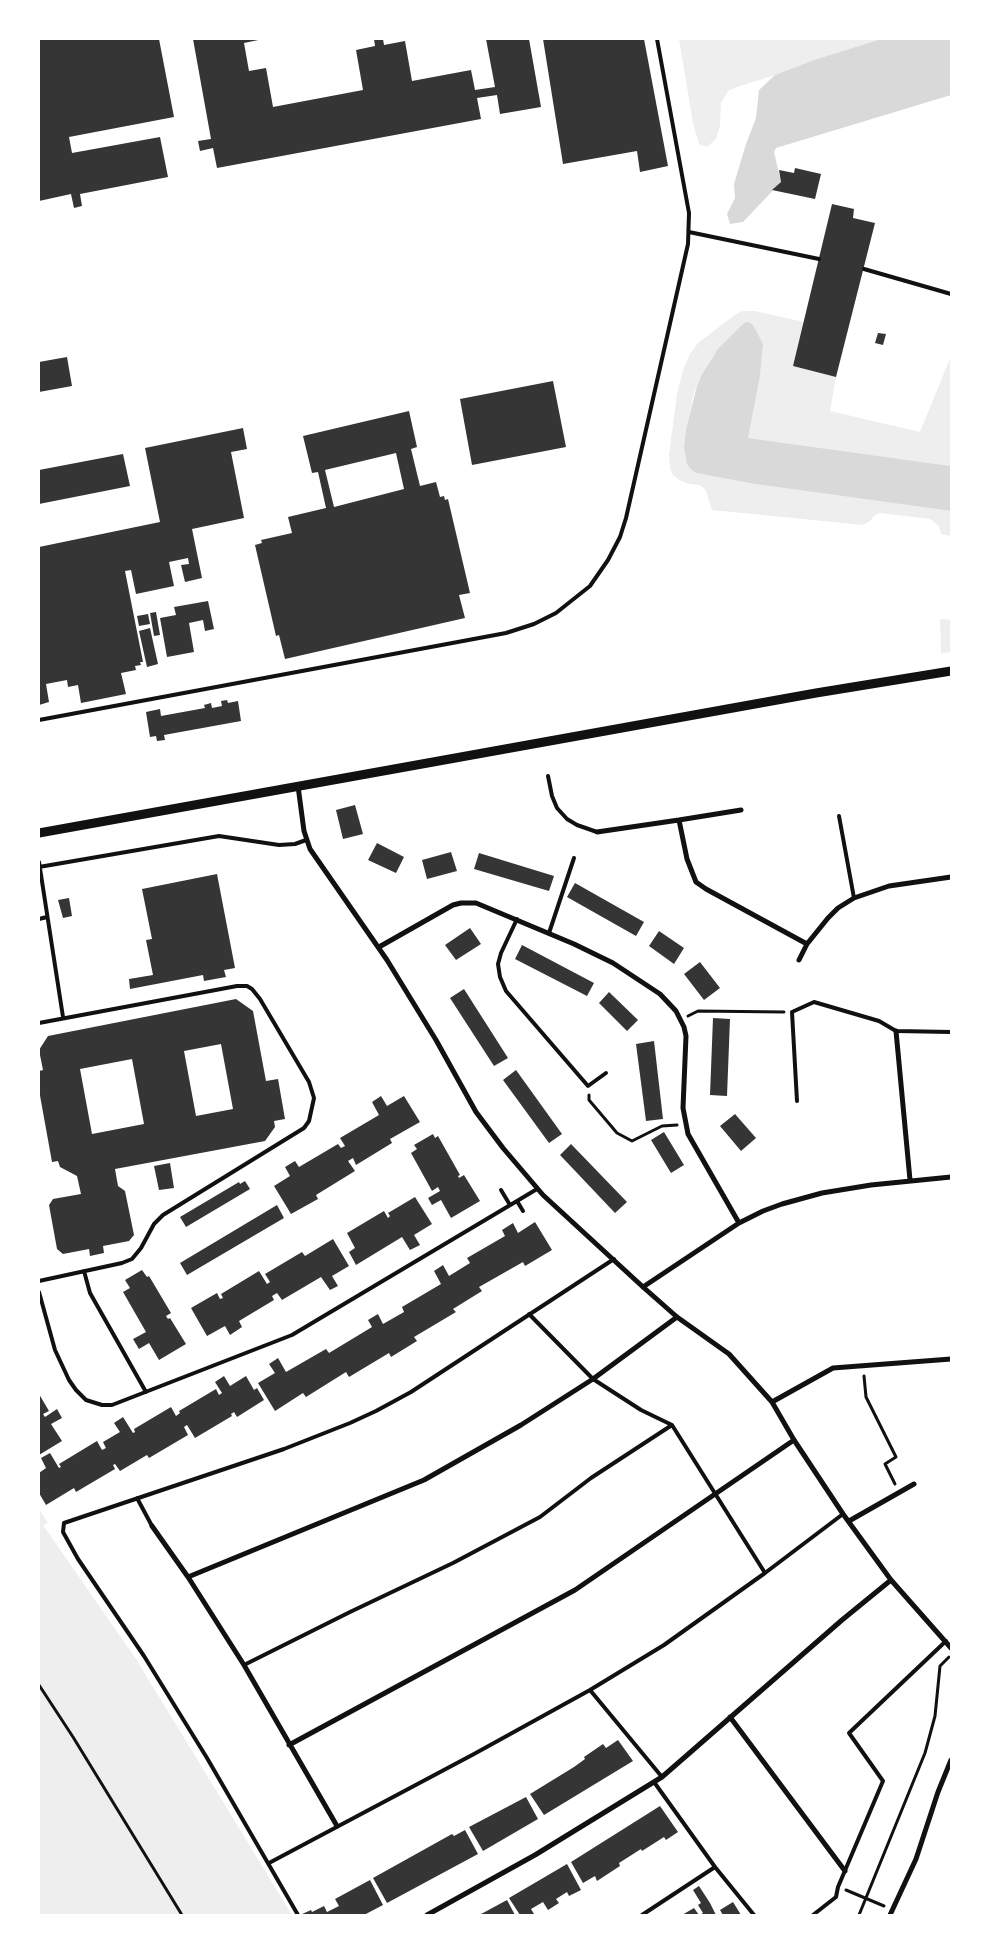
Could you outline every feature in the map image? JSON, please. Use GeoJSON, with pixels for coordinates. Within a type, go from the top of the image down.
{"type":"FeatureCollection","features":[{"type":"Feature","properties":{"kind":"street"},"geometry":{"type":"LineString","coordinates":[[39,833],[816,693],[951,671]]}},
{"type":"Feature","properties":{"kind":"street"},"geometry":{"type":"LineString","coordinates":[[298,786],[306,840],[312,852],[380,948],[436,1040],[476,1112],[503,1148],[537,1188],[643,1287],[677,1317],[729,1354],[772,1402],[794,1440],[843,1514],[891,1580],[951,1648]]}},
{"type":"Feature","properties":{"kind":"street"},"geometry":{"type":"LineString","coordinates":[[597,832],[741,810]]}},
{"type":"Feature","properties":{"kind":"street"},"geometry":{"type":"LineString","coordinates":[[679,820],[687,859],[696,882],[807,944]]}},
{"type":"Feature","properties":{"kind":"street"},"geometry":{"type":"LineString","coordinates":[[799,960],[807,944],[828,918],[838,908],[854,898],[889,886],[951,877]]}},
{"type":"Feature","properties":{"kind":"street"},"geometry":{"type":"LineString","coordinates":[[380,948],[445,909],[461,903],[483,905],[613,963],[651,988],[670,1003],[681,1020],[687,1047],[683,1101],[685,1124],[688,1134],[739,1224]]}},
{"type":"Feature","properties":{"kind":"street"},"geometry":{"type":"LineString","coordinates":[[896,1030],[910,1180]]}},
{"type":"Feature","properties":{"kind":"street"},"geometry":{"type":"LineString","coordinates":[[643,1287],[739,1224],[763,1211],[807,1197],[854,1188],[910,1180],[951,1177]]}},
{"type":"Feature","properties":{"kind":"street"},"geometry":{"type":"LineString","coordinates":[[188,1578],[424,1480],[522,1425],[593,1379],[677,1317]]}},
{"type":"Feature","properties":{"kind":"street"},"geometry":{"type":"LineString","coordinates":[[772,1402],[833,1368],[951,1359]]}},
{"type":"Feature","properties":{"kind":"street"},"geometry":{"type":"LineString","coordinates":[[289,1745],[575,1590],[794,1440]]}},
{"type":"Feature","properties":{"kind":"street"},"geometry":{"type":"LineString","coordinates":[[849,1521],[914,1484]]}},
{"type":"Feature","properties":{"kind":"street"},"geometry":{"type":"LineString","coordinates":[[152,1526],[244,1665],[337,1826]]}},
{"type":"Feature","properties":{"kind":"street"},"geometry":{"type":"LineString","coordinates":[[427,1915],[535,1855],[662,1777],[891,1580]]}},
{"type":"Feature","properties":{"kind":"street"},"geometry":{"type":"LineString","coordinates":[[730,1718],[845,1871]]}},
{"type":"Feature","properties":{"kind":"street"},"geometry":{"type":"LineString","coordinates":[[890,1915],[916,1860],[951,1760]]}},
{"type":"Feature","properties":{"kind":"lane"},"geometry":{"type":"LineString","coordinates":[[39,720],[496,636],[540,621],[571,602],[590,586],[616,546],[626,518],[689,232],[688,206],[657,39]]}},
{"type":"Feature","properties":{"kind":"lane"},"geometry":{"type":"LineString","coordinates":[[689,232],[819,259]]}},
{"type":"Feature","properties":{"kind":"lane"},"geometry":{"type":"LineString","coordinates":[[864,269],[951,294]]}},
{"type":"Feature","properties":{"kind":"lane"},"geometry":{"type":"LineString","coordinates":[[548,776],[552,796],[557,808],[567,819],[577,825],[597,832]]}},
{"type":"Feature","properties":{"kind":"lane"},"geometry":{"type":"LineString","coordinates":[[839,816],[854,898]]}},
{"type":"Feature","properties":{"kind":"lane"},"geometry":{"type":"LineString","coordinates":[[39,867],[219,836],[279,845],[306,840]]}},
{"type":"Feature","properties":{"kind":"lane"},"geometry":{"type":"LineString","coordinates":[[549,933],[574,858]]}},
{"type":"Feature","properties":{"kind":"lane"},"geometry":{"type":"LineString","coordinates":[[39,862],[63,1017]]}},
{"type":"Feature","properties":{"kind":"lane"},"geometry":{"type":"LineString","coordinates":[[39,919],[47,917]]}},
{"type":"Feature","properties":{"kind":"lane"},"geometry":{"type":"LineString","coordinates":[[517,919],[501,953],[498,964],[500,978],[506,991],[588,1086],[606,1074]]}},
{"type":"Feature","properties":{"kind":"lane"},"geometry":{"type":"LineString","coordinates":[[39,1022],[237,986],[250,987],[260,999],[309,1082],[314,1098],[311,1116],[304,1128],[163,1215],[154,1224],[141,1248],[132,1259],[122,1263],[39,1281]]}},
{"type":"Feature","properties":{"kind":"lane"},"geometry":{"type":"LineString","coordinates":[[797,1101],[792,1012],[814,1002],[879,1021],[896,1030],[951,1032]]}},
{"type":"Feature","properties":{"kind":"lane"},"geometry":{"type":"LineString","coordinates":[[39,1292],[59,1360],[69,1380],[82,1397],[93,1403],[107,1405],[119,1403],[299,1332],[537,1188]]}},
{"type":"Feature","properties":{"kind":"lane"},"geometry":{"type":"LineString","coordinates":[[501,1190],[510,1205]]}},
{"type":"Feature","properties":{"kind":"lane"},"geometry":{"type":"LineString","coordinates":[[516,1201],[523,1211]]}},
{"type":"Feature","properties":{"kind":"lane"},"geometry":{"type":"LineString","coordinates":[[298,1915],[269,1863],[144,1656],[78,1559],[63,1532],[64,1523],[284,1449],[376,1411],[411,1392],[614,1259]]}},
{"type":"Feature","properties":{"kind":"lane"},"geometry":{"type":"LineString","coordinates":[[84,1271],[90,1293],[146,1392]]}},
{"type":"Feature","properties":{"kind":"lane"},"geometry":{"type":"LineString","coordinates":[[529,1314],[593,1379],[641,1410],[672,1425],[765,1573]]}},
{"type":"Feature","properties":{"kind":"lane"},"geometry":{"type":"LineString","coordinates":[[244,1665],[350,1612],[453,1564],[540,1516],[591,1478],[672,1425]]}},
{"type":"Feature","properties":{"kind":"lane"},"geometry":{"type":"LineString","coordinates":[[137,1498],[152,1526]]}},
{"type":"Feature","properties":{"kind":"lane"},"geometry":{"type":"LineString","coordinates":[[269,1863],[590,1690],[674,1639],[843,1514]]}},
{"type":"Feature","properties":{"kind":"lane"},"geometry":{"type":"LineString","coordinates":[[813,1915],[836,1897],[838,1887],[883,1781],[849,1733],[946,1641]]}},
{"type":"Feature","properties":{"kind":"lane"},"geometry":{"type":"LineString","coordinates":[[590,1690],[662,1777]]}},
{"type":"Feature","properties":{"kind":"lane"},"geometry":{"type":"LineString","coordinates":[[654,1782],[715,1867],[754,1915]]}},
{"type":"Feature","properties":{"kind":"lane"},"geometry":{"type":"LineString","coordinates":[[642,1915],[715,1867]]}},
{"type":"Feature","properties":{"kind":"path"},"geometry":{"type":"LineString","coordinates":[[681,1020],[698,1011],[792,1012]]}},
{"type":"Feature","properties":{"kind":"path"},"geometry":{"type":"LineString","coordinates":[[588,1086],[589,1100],[617,1133],[632,1141],[662,1126],[685,1124]]}},
{"type":"Feature","properties":{"kind":"path"},"geometry":{"type":"LineString","coordinates":[[864,1366],[866,1397],[896,1457],[885,1464],[900,1492]]}},
{"type":"Feature","properties":{"kind":"path"},"geometry":{"type":"LineString","coordinates":[[859,1915],[925,1753],[935,1716],[940,1666],[951,1655]]}},
{"type":"Feature","properties":{"kind":"path"},"geometry":{"type":"LineString","coordinates":[[39,1685],[182,1915]]}},
{"type":"Feature","properties":{"kind":"path"},"geometry":{"type":"LineString","coordinates":[[838,1887],[893,1909]]}},
{"type":"Feature","properties":{"kind":"shaded area"},"geometry":{"type":"Polygon","coordinates":[[[679,39],[881,39],[814,60],[728,91],[721,103],[720,126],[716,139],[707,147],[699,144],[693,123],[679,39]]]}},
{"type":"Feature","properties":{"kind":"shaded area"},"geometry":{"type":"Polygon","coordinates":[[[881,39],[951,39],[951,95],[776,148],[774,152],[781,182],[743,222],[730,224],[727,214],[735,198],[734,184],[756,118],[759,90],[775,75],[814,60],[881,39]]]}},
{"type":"Feature","properties":{"kind":"shaded area"},"geometry":{"type":"Polygon","coordinates":[[[743,311],[755,311],[804,322],[793,366],[836,377],[830,411],[920,432],[951,356],[951,466],[748,438],[760,376],[763,344],[744,323],[713,356],[702,374],[694,393],[684,447],[696,473],[755,484],[951,511],[951,536],[941,534],[939,526],[930,519],[880,513],[863,525],[712,510],[706,491],[700,485],[689,484],[673,475],[670,468],[669,455],[677,394],[683,370],[690,354],[698,343],[736,314],[743,311]]]}},
{"type":"Feature","properties":{"kind":"shaded area"},"geometry":{"type":"Polygon","coordinates":[[[748,322],[753,325],[763,344],[760,376],[748,438],[951,466],[951,511],[755,484],[696,473],[691,469],[687,464],[684,447],[686,429],[697,386],[702,374],[718,349],[744,323],[748,322]]]}},
{"type":"Feature","properties":{"kind":"shaded area"},"geometry":{"type":"Polygon","coordinates":[[[940,619],[951,620],[951,652],[941,653],[940,619]]]}},
{"type":"Feature","properties":{"kind":"shaded area"},"geometry":{"type":"Polygon","coordinates":[[[39,1509],[48,1523],[43,1525],[136,1659],[292,1915],[39,1915],[39,1509]]]}},
{"type":"Feature","properties":{"kind":"building"},"geometry":{"type":"Polygon","coordinates":[[[39,39],[159,39],[174,117],[69,137],[72,153],[160,137],[168,177],[80,194],[82,206],[74,208],[71,194],[39,201],[39,39]]]}},
{"type":"Feature","properties":{"kind":"building"},"geometry":{"type":"Polygon","coordinates":[[[193,39],[263,39],[244,43],[249,71],[266,68],[273,107],[363,90],[356,50],[375,46],[374,39],[383,39],[384,45],[405,41],[412,81],[471,70],[475,90],[495,87],[486,39],[529,39],[541,107],[500,114],[497,95],[477,98],[481,119],[217,168],[213,148],[200,151],[198,141],[211,139],[193,39]]]}},
{"type":"Feature","properties":{"kind":"building"},"geometry":{"type":"Polygon","coordinates":[[[543,39],[644,39],[668,166],[640,172],[637,151],[563,164],[543,39]]]}},
{"type":"Feature","properties":{"kind":"building"},"geometry":{"type":"Polygon","coordinates":[[[795,168],[821,174],[815,199],[772,190],[781,182],[779,170],[794,173],[795,168]]]}},
{"type":"Feature","properties":{"kind":"building"},"geometry":{"type":"Polygon","coordinates":[[[832,204],[854,209],[853,218],[875,223],[836,377],[793,366],[832,204]]]}},
{"type":"Feature","properties":{"kind":"building"},"geometry":{"type":"Polygon","coordinates":[[[878,333],[886,334],[883,345],[875,343],[878,333]]]}},
{"type":"Feature","properties":{"kind":"building"},"geometry":{"type":"Polygon","coordinates":[[[67,357],[72,386],[39,392],[39,362],[67,357]]]}},
{"type":"Feature","properties":{"kind":"building"},"geometry":{"type":"Polygon","coordinates":[[[553,381],[566,447],[472,465],[460,399],[553,381]]]}},
{"type":"Feature","properties":{"kind":"building"},"geometry":{"type":"Polygon","coordinates":[[[409,411],[417,447],[411,449],[420,486],[436,482],[440,497],[444,496],[445,500],[448,499],[470,593],[459,595],[465,618],[285,659],[279,635],[276,636],[255,545],[262,543],[261,540],[292,533],[288,517],[326,508],[318,472],[312,473],[303,436],[409,411]],[[396,453],[325,470],[334,507],[404,489],[396,453]]]}},
{"type":"Feature","properties":{"kind":"building"},"geometry":{"type":"Polygon","coordinates":[[[243,428],[247,449],[231,452],[244,518],[192,529],[202,578],[185,582],[181,565],[189,564],[188,558],[169,562],[174,586],[136,594],[131,570],[125,571],[143,662],[140,662],[141,665],[135,666],[136,670],[121,673],[126,694],[81,703],[78,685],[68,687],[67,680],[46,684],[49,702],[39,705],[39,547],[160,522],[145,448],[243,428]]]}},
{"type":"Feature","properties":{"kind":"building"},"geometry":{"type":"Polygon","coordinates":[[[123,454],[130,486],[39,504],[39,470],[123,454]]]}},
{"type":"Feature","properties":{"kind":"building"},"geometry":{"type":"Polygon","coordinates":[[[208,601],[214,629],[205,631],[203,620],[189,623],[194,652],[167,657],[160,618],[176,615],[174,607],[208,601]]]}},
{"type":"Feature","properties":{"kind":"building"},"geometry":{"type":"Polygon","coordinates":[[[156,612],[160,635],[154,636],[150,613],[156,612]]]}},
{"type":"Feature","properties":{"kind":"building"},"geometry":{"type":"Polygon","coordinates":[[[148,614],[150,624],[139,626],[137,616],[148,614]]]}},
{"type":"Feature","properties":{"kind":"building"},"geometry":{"type":"Polygon","coordinates":[[[150,628],[158,664],[147,667],[139,631],[150,628]]]}},
{"type":"Feature","properties":{"kind":"building"},"geometry":{"type":"Polygon","coordinates":[[[227,700],[228,703],[238,701],[241,721],[164,735],[165,740],[157,741],[156,736],[150,737],[146,712],[160,709],[161,716],[205,708],[204,705],[211,703],[212,708],[222,706],[221,701],[227,700]]]}},
{"type":"Feature","properties":{"kind":"building"},"geometry":{"type":"Polygon","coordinates":[[[355,805],[363,834],[343,839],[336,810],[355,805]]]}},
{"type":"Feature","properties":{"kind":"building"},"geometry":{"type":"Polygon","coordinates":[[[377,843],[404,857],[396,873],[368,860],[377,843]]]}},
{"type":"Feature","properties":{"kind":"building"},"geometry":{"type":"Polygon","coordinates":[[[451,852],[457,871],[427,879],[422,860],[451,852]]]}},
{"type":"Feature","properties":{"kind":"building"},"geometry":{"type":"Polygon","coordinates":[[[479,853],[554,876],[549,891],[474,869],[479,853]]]}},
{"type":"Feature","properties":{"kind":"building"},"geometry":{"type":"Polygon","coordinates":[[[217,874],[235,968],[224,970],[226,977],[204,981],[203,975],[130,989],[129,979],[153,975],[146,940],[152,939],[142,889],[217,874]]]}},
{"type":"Feature","properties":{"kind":"building"},"geometry":{"type":"Polygon","coordinates":[[[575,883],[644,922],[636,936],[567,897],[575,883]]]}},
{"type":"Feature","properties":{"kind":"building"},"geometry":{"type":"Polygon","coordinates":[[[69,898],[72,916],[63,918],[58,900],[69,898]]]}},
{"type":"Feature","properties":{"kind":"building"},"geometry":{"type":"Polygon","coordinates":[[[470,928],[481,944],[456,960],[445,945],[470,928]]]}},
{"type":"Feature","properties":{"kind":"building"},"geometry":{"type":"Polygon","coordinates":[[[659,931],[684,948],[674,964],[649,946],[659,931]]]}},
{"type":"Feature","properties":{"kind":"building"},"geometry":{"type":"Polygon","coordinates":[[[522,945],[594,983],[587,996],[515,959],[522,945]]]}},
{"type":"Feature","properties":{"kind":"building"},"geometry":{"type":"Polygon","coordinates":[[[700,962],[720,988],[704,1000],[684,974],[700,962]]]}},
{"type":"Feature","properties":{"kind":"building"},"geometry":{"type":"Polygon","coordinates":[[[464,989],[508,1058],[494,1066],[450,998],[464,989]]]}},
{"type":"Feature","properties":{"kind":"building"},"geometry":{"type":"Polygon","coordinates":[[[609,992],[638,1020],[627,1031],[599,1003],[609,992]]]}},
{"type":"Feature","properties":{"kind":"building"},"geometry":{"type":"Polygon","coordinates":[[[236,999],[253,1011],[266,1081],[278,1079],[285,1119],[274,1121],[275,1127],[265,1141],[115,1169],[118,1186],[125,1191],[134,1235],[129,1241],[103,1246],[104,1253],[90,1256],[89,1249],[63,1254],[57,1249],[49,1205],[53,1199],[81,1194],[77,1176],[60,1167],[58,1161],[52,1162],[39,1090],[39,1071],[43,1070],[39,1050],[48,1036],[236,999]],[[221,1044],[184,1051],[196,1116],[233,1109],[221,1044]],[[132,1059],[80,1069],[92,1134],[144,1124],[132,1059]]]}},
{"type":"Feature","properties":{"kind":"building"},"geometry":{"type":"Polygon","coordinates":[[[713,1018],[730,1019],[727,1096],[710,1095],[713,1018]]]}},
{"type":"Feature","properties":{"kind":"building"},"geometry":{"type":"Polygon","coordinates":[[[654,1041],[663,1119],[646,1121],[636,1044],[654,1041]]]}},
{"type":"Feature","properties":{"kind":"building"},"geometry":{"type":"Polygon","coordinates":[[[516,1070],[562,1134],[549,1143],[503,1080],[516,1070]]]}},
{"type":"Feature","properties":{"kind":"building"},"geometry":{"type":"Polygon","coordinates":[[[381,1096],[387,1106],[404,1096],[420,1122],[390,1139],[392,1143],[356,1165],[353,1158],[348,1161],[355,1171],[316,1195],[318,1199],[291,1214],[274,1186],[290,1176],[285,1167],[295,1161],[299,1167],[338,1144],[341,1148],[345,1146],[340,1138],[379,1115],[372,1102],[381,1096]]]}},
{"type":"Feature","properties":{"kind":"building"},"geometry":{"type":"Polygon","coordinates":[[[735,1114],[756,1138],[741,1151],[720,1126],[735,1114]]]}},
{"type":"Feature","properties":{"kind":"building"},"geometry":{"type":"Polygon","coordinates":[[[664,1132],[684,1165],[671,1173],[651,1140],[664,1132]]]}},
{"type":"Feature","properties":{"kind":"building"},"geometry":{"type":"Polygon","coordinates":[[[433,1134],[435,1138],[438,1136],[460,1175],[458,1176],[459,1178],[464,1175],[480,1201],[451,1218],[441,1200],[432,1205],[428,1198],[440,1191],[438,1187],[432,1191],[411,1153],[417,1149],[414,1145],[433,1134]]]}},
{"type":"Feature","properties":{"kind":"building"},"geometry":{"type":"Polygon","coordinates":[[[571,1144],[627,1202],[615,1213],[560,1155],[571,1144]]]}},
{"type":"Feature","properties":{"kind":"building"},"geometry":{"type":"Polygon","coordinates":[[[170,1163],[174,1188],[159,1190],[154,1166],[170,1163]]]}},
{"type":"Feature","properties":{"kind":"building"},"geometry":{"type":"Polygon","coordinates":[[[245,1181],[250,1189],[186,1227],[180,1217],[239,1182],[240,1184],[245,1181]]]}},
{"type":"Feature","properties":{"kind":"building"},"geometry":{"type":"Polygon","coordinates":[[[415,1197],[432,1224],[414,1235],[420,1245],[410,1250],[402,1237],[356,1265],[349,1252],[355,1248],[347,1233],[384,1211],[388,1218],[390,1216],[388,1213],[415,1197]]]}},
{"type":"Feature","properties":{"kind":"building"},"geometry":{"type":"Polygon","coordinates":[[[277,1205],[284,1218],[187,1275],[180,1263],[277,1205]]]}},
{"type":"Feature","properties":{"kind":"building"},"geometry":{"type":"Polygon","coordinates":[[[535,1222],[552,1250],[525,1266],[523,1262],[479,1287],[482,1291],[453,1309],[456,1312],[414,1337],[417,1341],[391,1357],[389,1353],[349,1377],[346,1372],[306,1397],[303,1393],[275,1411],[258,1383],[275,1373],[269,1364],[278,1358],[286,1372],[326,1349],[329,1353],[372,1327],[368,1320],[378,1314],[383,1324],[404,1312],[402,1307],[441,1284],[434,1271],[443,1265],[449,1276],[470,1263],[467,1258],[505,1236],[502,1230],[513,1223],[518,1233],[535,1222]]]}},
{"type":"Feature","properties":{"kind":"building"},"geometry":{"type":"Polygon","coordinates":[[[333,1239],[349,1266],[332,1276],[338,1286],[330,1290],[321,1277],[282,1300],[277,1293],[272,1296],[274,1300],[239,1321],[242,1327],[230,1335],[225,1326],[207,1336],[191,1308],[217,1293],[220,1299],[223,1298],[221,1294],[259,1271],[267,1284],[270,1282],[265,1274],[302,1252],[305,1256],[333,1239]]]}},
{"type":"Feature","properties":{"kind":"building"},"geometry":{"type":"Polygon","coordinates":[[[142,1270],[147,1277],[149,1276],[171,1313],[166,1316],[168,1319],[170,1318],[186,1344],[159,1360],[149,1343],[139,1349],[133,1339],[146,1332],[123,1292],[130,1288],[125,1280],[142,1270]]]}},
{"type":"Feature","properties":{"kind":"building"},"geometry":{"type":"Polygon","coordinates":[[[224,1376],[230,1386],[246,1376],[254,1390],[257,1388],[264,1400],[237,1417],[234,1412],[231,1414],[232,1416],[195,1438],[187,1425],[184,1427],[188,1435],[149,1458],[147,1455],[120,1471],[115,1464],[113,1465],[115,1469],[76,1492],[74,1488],[46,1505],[39,1493],[39,1473],[46,1468],[41,1458],[50,1453],[59,1468],[61,1467],[59,1464],[97,1441],[102,1450],[106,1448],[103,1442],[120,1432],[114,1423],[123,1417],[133,1433],[135,1432],[134,1429],[171,1407],[176,1416],[180,1413],[179,1411],[216,1389],[219,1395],[222,1393],[215,1382],[224,1376]]]}},
{"type":"Feature","properties":{"kind":"building"},"geometry":{"type":"Polygon","coordinates":[[[39,1394],[49,1411],[43,1414],[45,1417],[57,1409],[62,1418],[51,1424],[62,1441],[39,1455],[39,1394]]]}},
{"type":"Feature","properties":{"kind":"building"},"geometry":{"type":"Polygon","coordinates":[[[618,1740],[633,1761],[544,1815],[530,1794],[574,1767],[585,1759],[584,1757],[603,1744],[606,1748],[618,1740]]]}},
{"type":"Feature","properties":{"kind":"building"},"geometry":{"type":"Polygon","coordinates":[[[526,1797],[538,1819],[483,1851],[469,1827],[526,1797]]]}},
{"type":"Feature","properties":{"kind":"building"},"geometry":{"type":"Polygon","coordinates":[[[660,1806],[678,1832],[666,1840],[664,1837],[642,1851],[641,1849],[619,1863],[620,1866],[597,1881],[595,1876],[583,1883],[571,1862],[660,1806]]]}},
{"type":"Feature","properties":{"kind":"building"},"geometry":{"type":"Polygon","coordinates":[[[465,1830],[478,1854],[387,1903],[373,1878],[452,1834],[454,1836],[465,1830]]]}},
{"type":"Feature","properties":{"kind":"building"},"geometry":{"type":"Polygon","coordinates":[[[567,1864],[581,1890],[569,1896],[567,1892],[556,1899],[559,1903],[548,1910],[543,1902],[531,1909],[534,1914],[520,1915],[509,1898],[567,1864]]]}},
{"type":"Feature","properties":{"kind":"building"},"geometry":{"type":"Polygon","coordinates":[[[370,1880],[383,1905],[364,1915],[300,1915],[324,1906],[327,1912],[339,1906],[335,1899],[370,1880]]]}},
{"type":"Feature","properties":{"kind":"building"},"geometry":{"type":"Polygon","coordinates":[[[699,1886],[716,1915],[700,1915],[703,1913],[698,1905],[701,1903],[693,1890],[699,1886]]]}},
{"type":"Feature","properties":{"kind":"building"},"geometry":{"type":"Polygon","coordinates":[[[507,1900],[515,1915],[478,1915],[483,1913],[507,1900]]]}},
{"type":"Feature","properties":{"kind":"building"},"geometry":{"type":"Polygon","coordinates":[[[733,1902],[741,1915],[723,1915],[720,1910],[733,1902]]]}},
{"type":"Feature","properties":{"kind":"building"},"geometry":{"type":"Polygon","coordinates":[[[694,1908],[699,1915],[682,1915],[694,1908]]]}}]}
